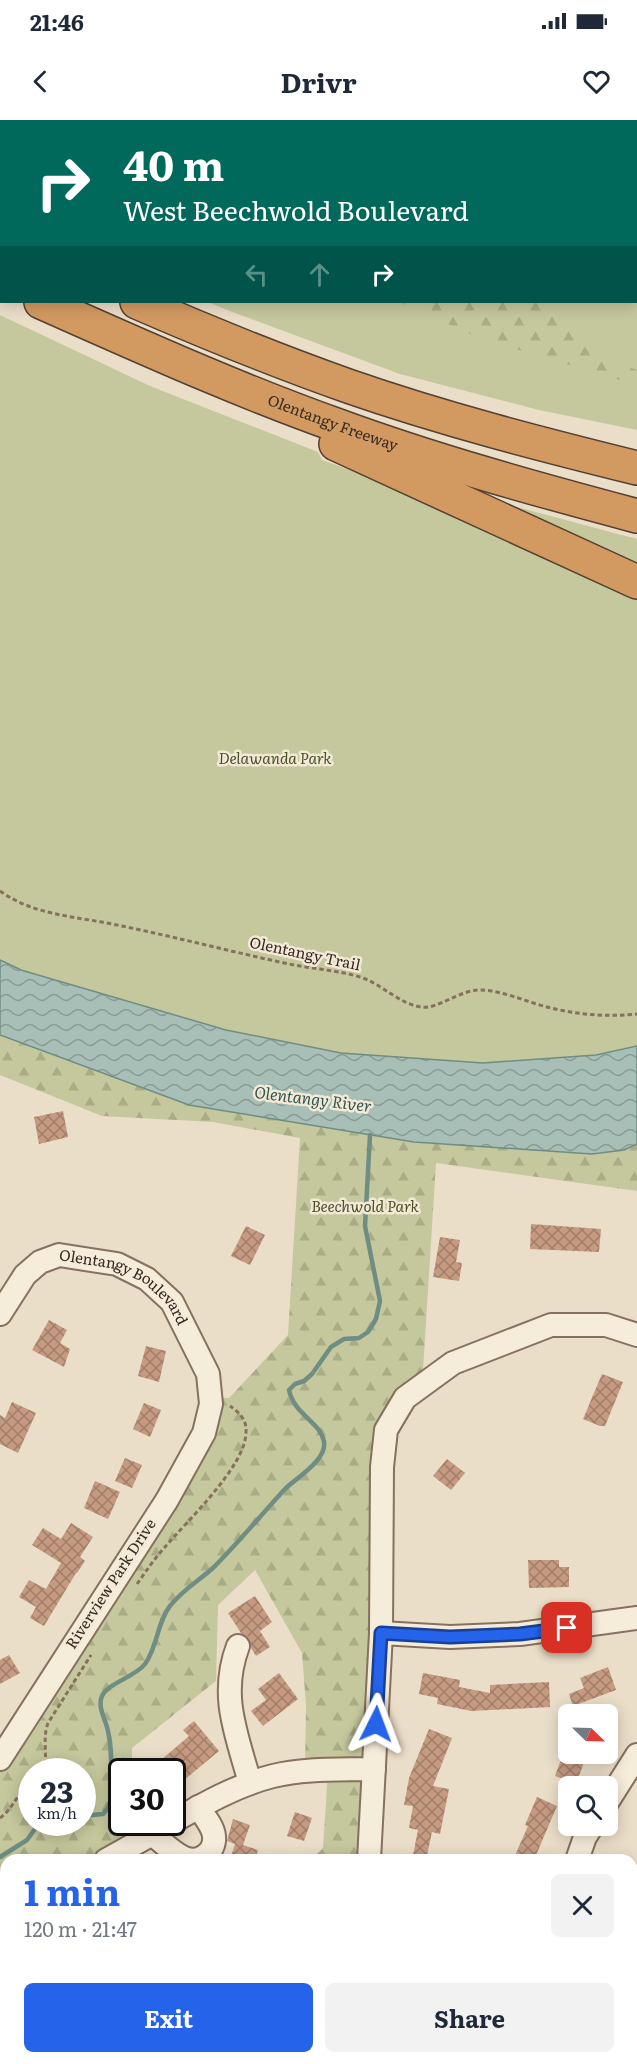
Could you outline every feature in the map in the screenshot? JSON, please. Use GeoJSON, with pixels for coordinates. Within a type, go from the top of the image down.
{"type":"FeatureCollection","features":[{"type":"Feature","properties":{"kind":"highway","name":"Olentangy Freeway"},"geometry":{"type":"LineString","coordinates":[[43,303],[201,374],[336,426],[497,478],[637,516]]}},
{"type":"Feature","properties":{"kind":"highway"},"geometry":{"type":"LineString","coordinates":[[139,303],[214,335],[348,386],[511,436],[637,468]]}},
{"type":"Feature","properties":{"kind":"highway"},"geometry":{"type":"LineString","coordinates":[[201,374],[345,448],[637,582]]}},
{"type":"Feature","properties":{"kind":"highway"},"geometry":{"type":"LineString","coordinates":[[511,436],[637,450]]}},
{"type":"Feature","properties":{"kind":"street","name":"Olentangy Boulevard"},"geometry":{"type":"LineString","coordinates":[[0,1314],[25,1275],[40,1262],[59,1255],[117,1264],[147,1279],[172,1302],[208,1374],[210,1400]]}},
{"type":"Feature","properties":{"kind":"street"},"geometry":{"type":"LineString","coordinates":[[369,1854],[381,1633],[381,1467],[386,1430],[405,1398],[453,1363],[551,1325],[606,1325],[637,1335]]}},
{"type":"Feature","properties":{"kind":"street","name":"Riverview Park Drive"},"geometry":{"type":"LineString","coordinates":[[0,1759],[167,1500],[204,1433],[210,1400]]}},
{"type":"Feature","properties":{"kind":"street"},"geometry":{"type":"LineString","coordinates":[[381,1633],[450,1637],[520,1634],[637,1618]]}},
{"type":"Feature","properties":{"kind":"street"},"geometry":{"type":"LineString","coordinates":[[238,1647],[233,1659],[228,1692],[250,1783]]}},
{"type":"Feature","properties":{"kind":"street"},"geometry":{"type":"LineString","coordinates":[[618,1785],[637,1755]]}},
{"type":"Feature","properties":{"kind":"street"},"geometry":{"type":"LineString","coordinates":[[186,1814],[240,1786],[274,1776],[305,1771],[374,1769]]}},
{"type":"Feature","properties":{"kind":"street"},"geometry":{"type":"LineString","coordinates":[[198,1808],[212,1828],[214,1837],[213,1845],[206,1854]]}},
{"type":"Feature","properties":{"kind":"street"},"geometry":{"type":"LineString","coordinates":[[117,1854],[148,1836]]}},
{"type":"Feature","properties":{"kind":"street"},"geometry":{"type":"LineString","coordinates":[[155,1836],[178,1854]]}},
{"type":"Feature","properties":{"kind":"street"},"geometry":{"type":"LineString","coordinates":[[579,1854],[586,1836]]}},
{"type":"Feature","properties":{"kind":"path","name":"Olentangy Trail"},"geometry":{"type":"LineString","coordinates":[[0,891],[15,902],[40,910],[292,965],[332,970],[363,978],[410,1005],[423,1008],[431,1007],[465,992],[480,990],[589,1015],[637,1014]]}},
{"type":"Feature","properties":{"kind":"path"},"geometry":{"type":"LineString","coordinates":[[136,1586],[163,1549],[216,1489],[244,1444],[246,1431],[241,1415],[227,1404],[210,1400]]}},
{"type":"Feature","properties":{"kind":"path"},"geometry":{"type":"LineString","coordinates":[[46,1758],[45,1732],[48,1723],[92,1654]]}},
{"type":"Feature","properties":{"kind":"path"},"geometry":{"type":"LineString","coordinates":[[0,1818],[10,1810],[18,1796]]}},
{"type":"Feature","properties":{"kind":"green space"},"geometry":{"type":"Polygon","coordinates":[[[210,303],[637,303],[637,430],[539,410],[400,374],[210,303]]]}},
{"type":"Feature","properties":{"kind":"green space"},"geometry":{"type":"Polygon","coordinates":[[[401,303],[547,303],[597,354],[637,370],[637,385],[479,338],[401,303]]]}},
{"type":"Feature","properties":{"kind":"green space","name":"Delawanda Park"},"geometry":{"type":"Polygon","coordinates":[[[0,315],[150,386],[318,452],[322,460],[412,492],[637,594],[637,1046],[596,1055],[483,1063],[341,1053],[226,1030],[21,970],[0,960],[0,315]]]}},
{"type":"Feature","properties":{"kind":"green space"},"geometry":{"type":"Polygon","coordinates":[[[517,507],[637,539],[637,571],[511,509],[517,507]]]}},
{"type":"Feature","properties":{"kind":"green space","name":"Beechwold Park"},"geometry":{"type":"Polygon","coordinates":[[[0,1035],[52,1053],[414,1142],[624,1150],[637,1144],[637,1191],[436,1163],[422,1386],[386,1430],[369,1854],[317,1854],[323,1848],[328,1771],[305,1771],[306,1705],[302,1653],[255,1570],[218,1605],[216,1681],[132,1748],[132,1758],[108,1758],[108,1836],[148,1836],[117,1854],[0,1854],[0,1759],[136,1545],[210,1397],[229,1398],[288,1335],[300,1138],[213,1122],[102,1116],[0,1075],[0,1035]]]}},
{"type":"Feature","properties":{"kind":"water","name":"Olentangy River"},"geometry":{"type":"Polygon","coordinates":[[[0,960],[21,970],[226,1030],[341,1053],[483,1063],[596,1055],[637,1046],[637,1144],[624,1150],[592,1154],[414,1142],[189,1105],[0,1035],[0,960]]]}},
{"type":"Feature","properties":{"kind":"building"},"geometry":{"type":"Polygon","coordinates":[[[63,1111],[68,1137],[39,1144],[34,1117],[63,1111]]]}},
{"type":"Feature","properties":{"kind":"building"},"geometry":{"type":"Polygon","coordinates":[[[531,1224],[601,1229],[599,1252],[530,1249],[531,1224]]]}},
{"type":"Feature","properties":{"kind":"building"},"geometry":{"type":"Polygon","coordinates":[[[246,1226],[265,1235],[250,1265],[231,1256],[246,1226]]]}},
{"type":"Feature","properties":{"kind":"building"},"geometry":{"type":"Polygon","coordinates":[[[440,1237],[460,1240],[456,1262],[462,1263],[459,1281],[433,1277],[440,1237]]]}},
{"type":"Feature","properties":{"kind":"building"},"geometry":{"type":"Polygon","coordinates":[[[49,1320],[67,1330],[60,1343],[70,1349],[64,1367],[32,1350],[49,1320]]]}},
{"type":"Feature","properties":{"kind":"building"},"geometry":{"type":"Polygon","coordinates":[[[146,1346],[166,1351],[159,1382],[138,1376],[146,1346]]]}},
{"type":"Feature","properties":{"kind":"building"},"geometry":{"type":"Polygon","coordinates":[[[602,1374],[623,1382],[605,1426],[583,1419],[602,1374]]]}},
{"type":"Feature","properties":{"kind":"building"},"geometry":{"type":"Polygon","coordinates":[[[12,1402],[36,1413],[18,1453],[0,1444],[0,1415],[5,1418],[12,1402]]]}},
{"type":"Feature","properties":{"kind":"building"},"geometry":{"type":"Polygon","coordinates":[[[144,1403],[161,1410],[150,1437],[133,1429],[144,1403]]]}},
{"type":"Feature","properties":{"kind":"building"},"geometry":{"type":"Polygon","coordinates":[[[125,1458],[142,1465],[132,1488],[115,1481],[125,1458]]]}},
{"type":"Feature","properties":{"kind":"building"},"geometry":{"type":"Polygon","coordinates":[[[447,1459],[465,1473],[451,1490],[433,1476],[447,1459]]]}},
{"type":"Feature","properties":{"kind":"building"},"geometry":{"type":"Polygon","coordinates":[[[95,1481],[120,1492],[108,1519],[84,1508],[95,1481]]]}},
{"type":"Feature","properties":{"kind":"building"},"geometry":{"type":"Polygon","coordinates":[[[71,1523],[93,1537],[80,1557],[85,1561],[44,1626],[30,1618],[36,1607],[19,1597],[29,1580],[46,1589],[61,1563],[32,1545],[43,1528],[61,1539],[71,1523]]]}},
{"type":"Feature","properties":{"kind":"building"},"geometry":{"type":"Polygon","coordinates":[[[528,1560],[559,1560],[559,1567],[569,1567],[569,1587],[529,1588],[528,1560]]]}},
{"type":"Feature","properties":{"kind":"building"},"geometry":{"type":"Polygon","coordinates":[[[255,1596],[272,1622],[260,1631],[270,1647],[256,1656],[248,1637],[241,1633],[228,1613],[255,1596]]]}},
{"type":"Feature","properties":{"kind":"building"},"geometry":{"type":"Polygon","coordinates":[[[9,1655],[20,1673],[0,1684],[0,1660],[9,1655]]]}},
{"type":"Feature","properties":{"kind":"building"},"geometry":{"type":"Polygon","coordinates":[[[608,1667],[616,1690],[578,1704],[572,1704],[569,1694],[584,1688],[580,1678],[608,1667]]]}},
{"type":"Feature","properties":{"kind":"building"},"geometry":{"type":"Polygon","coordinates":[[[279,1673],[298,1699],[263,1726],[251,1711],[266,1700],[258,1689],[279,1673]]]}},
{"type":"Feature","properties":{"kind":"building"},"geometry":{"type":"Polygon","coordinates":[[[423,1673],[460,1680],[459,1687],[490,1693],[490,1685],[549,1682],[550,1707],[471,1711],[437,1704],[438,1698],[419,1694],[423,1673]]]}},
{"type":"Feature","properties":{"kind":"building"},"geometry":{"type":"Polygon","coordinates":[[[194,1721],[219,1751],[186,1778],[186,1758],[163,1758],[189,1736],[183,1730],[194,1721]]]}},
{"type":"Feature","properties":{"kind":"building"},"geometry":{"type":"Polygon","coordinates":[[[429,1729],[452,1738],[433,1786],[449,1789],[440,1834],[432,1832],[427,1854],[413,1854],[418,1830],[409,1828],[413,1806],[404,1805],[409,1778],[429,1729]]]}},
{"type":"Feature","properties":{"kind":"building"},"geometry":{"type":"Polygon","coordinates":[[[559,1764],[583,1764],[579,1776],[555,1776],[559,1764]]]}},
{"type":"Feature","properties":{"kind":"building"},"geometry":{"type":"Polygon","coordinates":[[[537,1797],[557,1806],[537,1854],[516,1854],[528,1826],[525,1825],[537,1797]]]}},
{"type":"Feature","properties":{"kind":"building"},"geometry":{"type":"Polygon","coordinates":[[[295,1812],[312,1818],[304,1841],[287,1836],[295,1812]]]}},
{"type":"Feature","properties":{"kind":"building"},"geometry":{"type":"Polygon","coordinates":[[[233,1819],[250,1825],[243,1845],[258,1850],[257,1854],[232,1854],[235,1844],[227,1841],[233,1819]]]}},
{"type":"Feature","properties":{"kind":"waterway"},"geometry":{"type":"LineString","coordinates":[[96,1815],[103,1814],[111,1799],[111,1748],[101,1709],[101,1700],[105,1691],[141,1669],[153,1650],[162,1619],[170,1606],[214,1567],[285,1489],[316,1462],[324,1449],[322,1435],[296,1406],[289,1390],[312,1374],[331,1347],[344,1339],[359,1338],[368,1332],[376,1319],[380,1301],[365,1226],[370,1135]]}},
{"type":"Feature","properties":{"kind":"waterway"},"geometry":{"type":"LineString","coordinates":[[5,1854],[30,1836]]}},
{"type":"Feature","properties":{"kind":"route"},"geometry":{"type":"LineString","coordinates":[[376,1724],[381,1633],[450,1637],[520,1634],[567,1628]]}}]}
